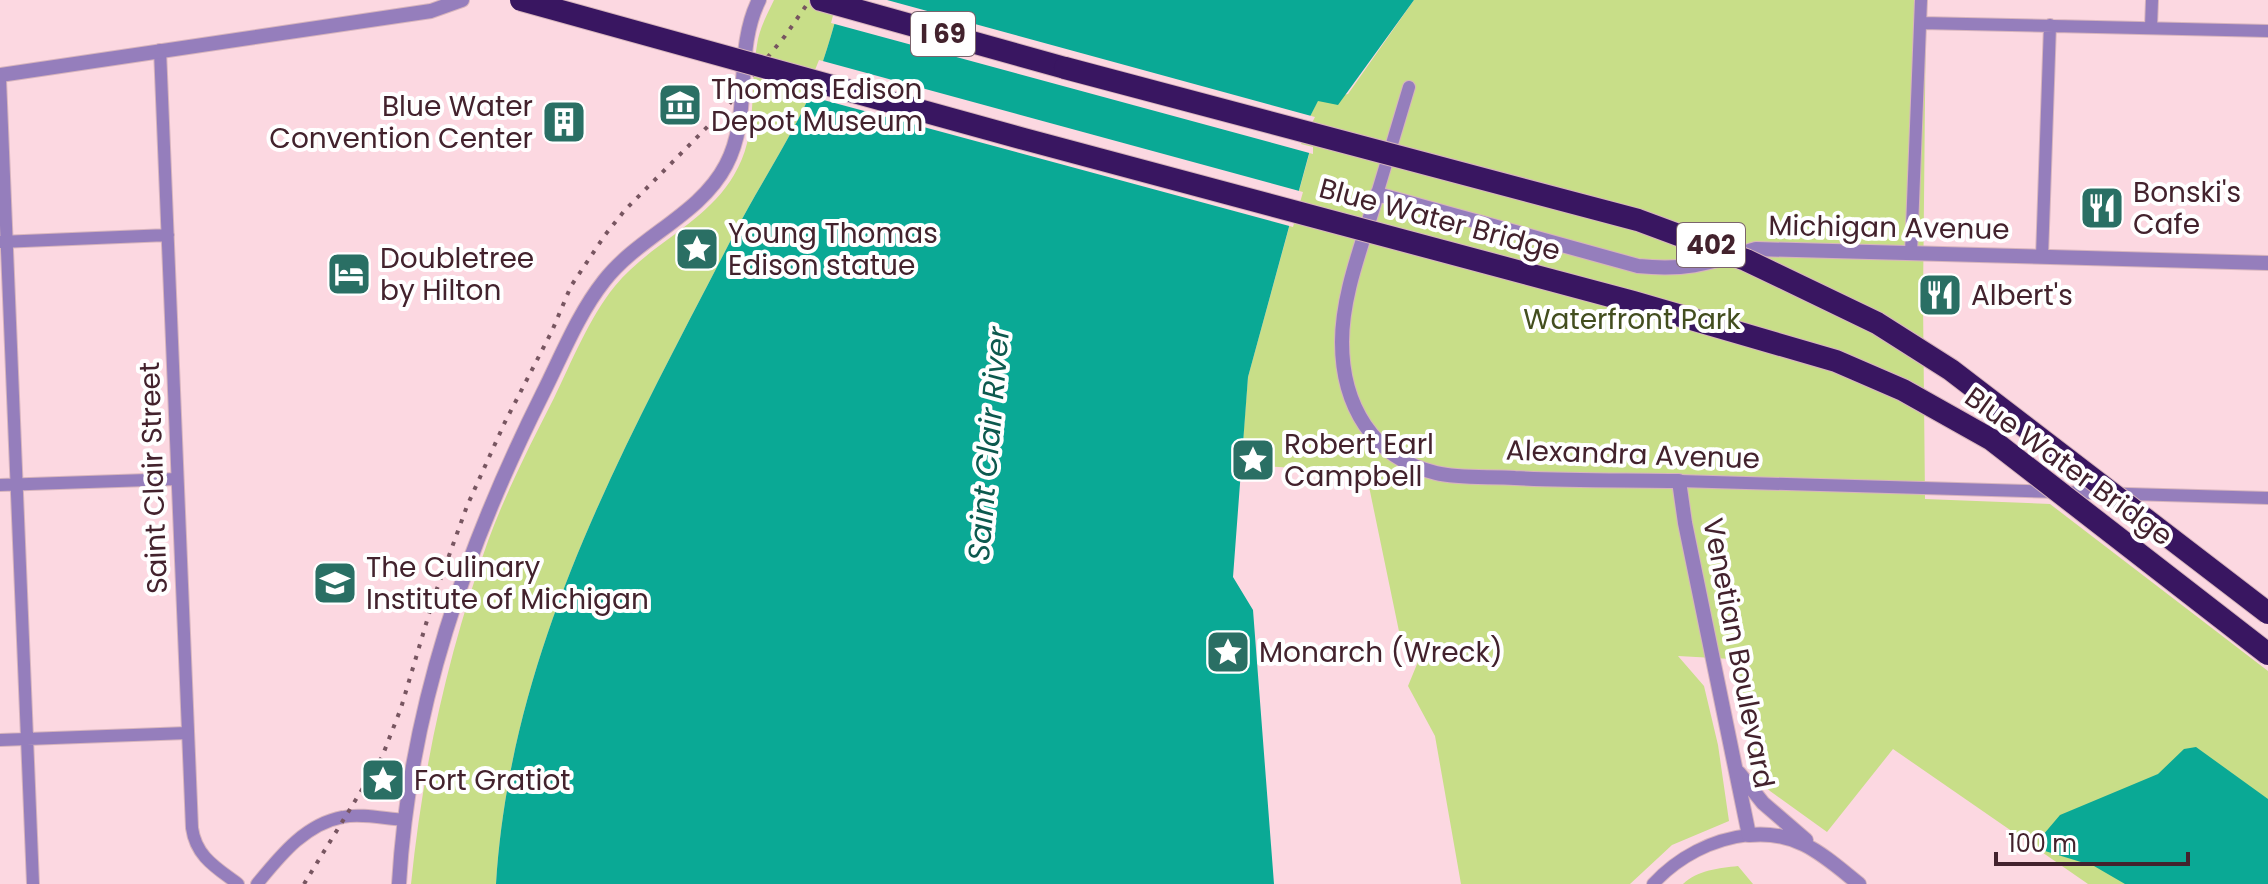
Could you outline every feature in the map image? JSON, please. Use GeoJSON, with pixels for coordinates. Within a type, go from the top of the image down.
{"type":"FeatureCollection","features":[{"type":"Feature","properties":{"kind":"highway","name":"Blue Water Bridge"},"geometry":{"type":"LineString","coordinates":[[521,0],[1648,306],[1778,343],[1870,374],[1992,440],[2268,654]]}},
{"type":"Feature","properties":{"kind":"highway","name":"Blue Water Bridge"},"geometry":{"type":"LineString","coordinates":[[821,0],[1638,220],[1746,260],[1877,323],[1951,370],[2268,613]]}},
{"type":"Feature","properties":{"kind":"street"},"geometry":{"type":"LineString","coordinates":[[33,884],[17,485],[3,242],[0,77],[160,50],[431,11],[462,0]]}},
{"type":"Feature","properties":{"kind":"street"},"geometry":{"type":"LineString","coordinates":[[399,884],[405,820],[421,723],[446,627],[478,533],[509,461],[579,320],[604,282],[624,259],[651,236],[698,203],[728,163],[740,123],[745,48],[759,0]]}},
{"type":"Feature","properties":{"kind":"street"},"geometry":{"type":"LineString","coordinates":[[1911,253],[1921,0]]}},
{"type":"Feature","properties":{"kind":"street"},"geometry":{"type":"LineString","coordinates":[[2151,27],[2152,0]]}},
{"type":"Feature","properties":{"kind":"street"},"geometry":{"type":"LineString","coordinates":[[1921,23],[2268,31]]}},
{"type":"Feature","properties":{"kind":"street"},"geometry":{"type":"LineString","coordinates":[[2042,257],[2050,25]]}},
{"type":"Feature","properties":{"kind":"street","name":"Saint Clair Street"},"geometry":{"type":"LineString","coordinates":[[160,50],[193,836],[197,848],[209,863],[238,884]]}},
{"type":"Feature","properties":{"kind":"street","name":"Alexandra Avenue"},"geometry":{"type":"LineString","coordinates":[[1409,87],[1349,293],[1342,339],[1344,378],[1365,428],[1381,445],[1410,463],[1437,473],[1528,479],[2268,498]]}},
{"type":"Feature","properties":{"kind":"street","name":"Michigan Avenue"},"geometry":{"type":"LineString","coordinates":[[1377,194],[1638,266],[1686,268],[1756,249],[2268,263]]}},
{"type":"Feature","properties":{"kind":"street"},"geometry":{"type":"LineString","coordinates":[[3,242],[168,235]]}},
{"type":"Feature","properties":{"kind":"street"},"geometry":{"type":"LineString","coordinates":[[0,485],[177,479]]}},
{"type":"Feature","properties":{"kind":"street","name":"Venetian Boulevard"},"geometry":{"type":"LineString","coordinates":[[1679,481],[1749,835]]}},
{"type":"Feature","properties":{"kind":"street"},"geometry":{"type":"LineString","coordinates":[[0,740],[187,733]]}},
{"type":"Feature","properties":{"kind":"street"},"geometry":{"type":"LineString","coordinates":[[1736,769],[1763,803],[1859,884]]}},
{"type":"Feature","properties":{"kind":"street"},"geometry":{"type":"LineString","coordinates":[[257,884],[290,845],[322,824],[345,816],[405,820]]}},
{"type":"Feature","properties":{"kind":"street"},"geometry":{"type":"LineString","coordinates":[[1653,884],[1680,860],[1725,840],[1749,835],[1786,837],[1814,848]]}},
{"type":"Feature","properties":{"kind":"green space"},"geometry":{"type":"Polygon","coordinates":[[[774,0],[841,0],[809,97],[653,391],[580,548],[549,628],[524,711],[506,796],[496,884],[411,884],[422,796],[439,710],[461,625],[495,523],[582,340],[606,298],[629,271],[708,207],[734,175],[742,159],[750,128],[758,39],[774,0]]]}},
{"type":"Feature","properties":{"kind":"green space","name":"Waterfront Park"},"geometry":{"type":"Polygon","coordinates":[[[1414,0],[1926,0],[1925,499],[2050,504],[2268,671],[2268,884],[2088,884],[1893,749],[1827,832],[1770,791],[1755,776],[1732,659],[1678,656],[1704,686],[1718,745],[1729,821],[1672,845],[1630,884],[1461,884],[1435,736],[1408,686],[1429,643],[1401,641],[1366,472],[1241,465],[1248,377],[1310,151],[1295,147],[1318,100],[1348,94],[1414,0]]]}},
{"type":"Feature","properties":{"kind":"green space"},"geometry":{"type":"Polygon","coordinates":[[[1738,866],[1753,884],[1683,884],[1702,873],[1738,866]]]}},
{"type":"Feature","properties":{"kind":"water","name":"Saint Clair River"},"geometry":{"type":"Polygon","coordinates":[[[841,0],[1414,0],[1338,105],[1318,101],[1295,146],[1310,150],[1248,377],[1233,577],[1253,610],[1274,884],[496,884],[506,796],[524,711],[549,628],[580,548],[653,391],[809,97],[841,0]]]}},
{"type":"Feature","properties":{"kind":"water"},"geometry":{"type":"Polygon","coordinates":[[[2196,747],[2268,799],[2268,884],[2125,884],[2094,866],[2045,851],[2043,835],[2060,815],[2158,774],[2184,749],[2196,747]]]}},
{"type":"Feature","properties":{"kind":"pier"},"geometry":{"type":"Polygon","coordinates":[[[837,0],[887,0],[1315,117],[1301,144],[1313,147],[1313,154],[831,23],[837,0]]]}},
{"type":"Feature","properties":{"kind":"pier"},"geometry":{"type":"Polygon","coordinates":[[[819,60],[1303,192],[1293,227],[805,95],[819,60]]]}},
{"type":"Feature","properties":{"kind":"railway"},"geometry":{"type":"LineString","coordinates":[[304,884],[382,757],[467,506],[571,286],[625,210],[726,108],[810,0]]}},
{"type":"Feature","properties":{"kind":"place","name":"Thomas Edison Depot Museum"},"geometry":{"type":"Point","coordinates":[680,105]}},
{"type":"Feature","properties":{"kind":"place","name":"Blue Water Convention Center"},"geometry":{"type":"Point","coordinates":[564,122]}},
{"type":"Feature","properties":{"kind":"place","name":"Bonski's Cafe"},"geometry":{"type":"Point","coordinates":[2102,208]}},
{"type":"Feature","properties":{"kind":"place","name":"Young Thomas Edison statue"},"geometry":{"type":"Point","coordinates":[697,249]}},
{"type":"Feature","properties":{"kind":"place","name":"Doubletree by Hilton"},"geometry":{"type":"Point","coordinates":[349,274]}},
{"type":"Feature","properties":{"kind":"place","name":"Albert's"},"geometry":{"type":"Point","coordinates":[1940,295]}},
{"type":"Feature","properties":{"kind":"place","name":"Robert Earl Campbell"},"geometry":{"type":"Point","coordinates":[1253,460]}},
{"type":"Feature","properties":{"kind":"place","name":"The Culinary Institute of Michigan"},"geometry":{"type":"Point","coordinates":[335,583]}},
{"type":"Feature","properties":{"kind":"place","name":"Monarch (Wreck)"},"geometry":{"type":"Point","coordinates":[1228,652]}},
{"type":"Feature","properties":{"kind":"place","name":"Fort Gratiot"},"geometry":{"type":"Point","coordinates":[383,780]}}]}
